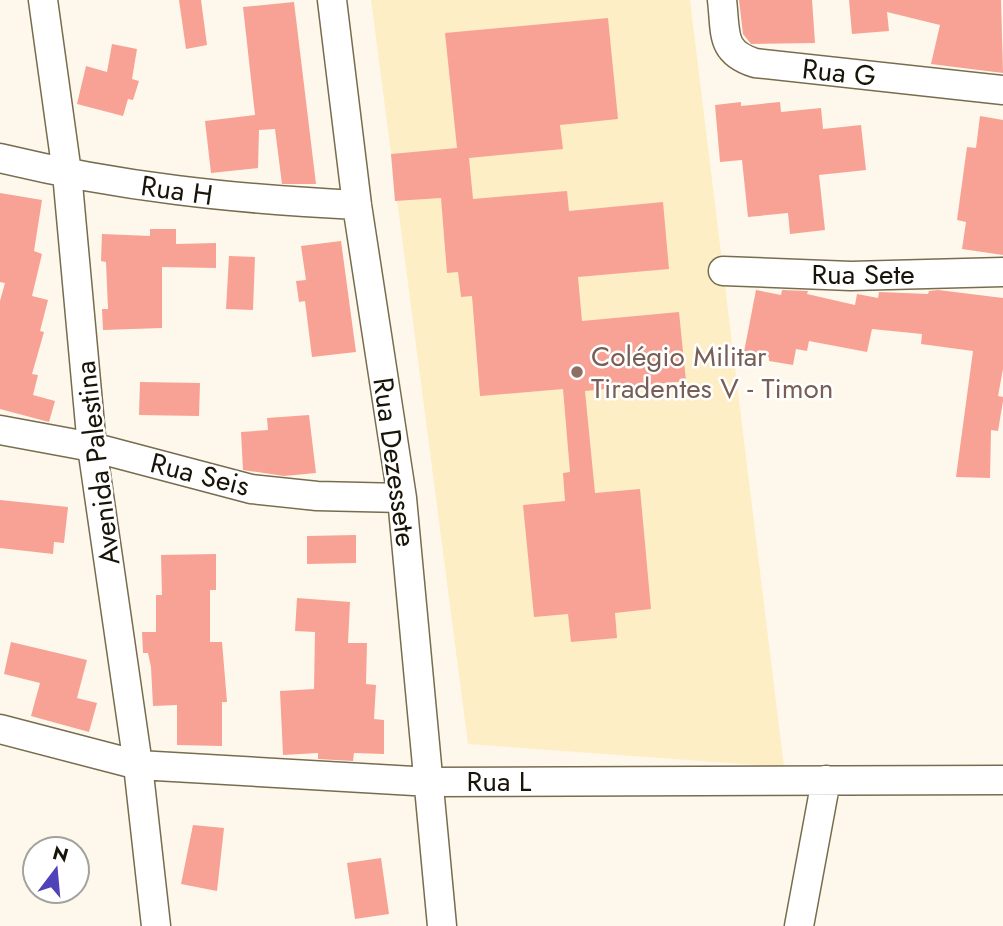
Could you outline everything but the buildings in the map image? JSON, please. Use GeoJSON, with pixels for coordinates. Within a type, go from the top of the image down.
{"type":"FeatureCollection","features":[{"type":"Feature","properties":{"kind":"street","name":"Avenida Palestina"},"geometry":{"type":"LineString","coordinates":[[43,0],[66,173],[92,447],[138,765],[156,926]]}},
{"type":"Feature","properties":{"kind":"street","name":"Rua Dezessete"},"geometry":{"type":"LineString","coordinates":[[332,0],[357,205],[402,498],[442,926]]}},
{"type":"Feature","properties":{"kind":"street","name":"Rua G"},"geometry":{"type":"LineString","coordinates":[[722,0],[727,44],[732,53],[755,63],[1003,90]]}},
{"type":"Feature","properties":{"kind":"street","name":"Rua H"},"geometry":{"type":"LineString","coordinates":[[0,158],[66,173],[239,199],[357,205]]}},
{"type":"Feature","properties":{"kind":"street","name":"Rua Sete"},"geometry":{"type":"LineString","coordinates":[[723,271],[851,276],[1003,272]]}},
{"type":"Feature","properties":{"kind":"street","name":"Rua Seis"},"geometry":{"type":"LineString","coordinates":[[0,430],[92,447],[251,489],[317,496],[402,498]]}},
{"type":"Feature","properties":{"kind":"street","name":"Rua L"},"geometry":{"type":"LineString","coordinates":[[0,729],[138,765],[430,782],[1003,780]]}},
{"type":"Feature","properties":{"kind":"street"},"geometry":{"type":"LineString","coordinates":[[799,926],[826,780]]}},
{"type":"Feature","properties":{"kind":"shaded area","name":"Colégio Militar Tiradentes V - Timon"},"geometry":{"type":"Polygon","coordinates":[[[371,0],[690,0],[784,767],[468,744],[371,0]]]}},
{"type":"Feature","properties":{"kind":"place","name":"Colégio Militar Tiradentes V - Timon"},"geometry":{"type":"Point","coordinates":[577,372]}}]}
